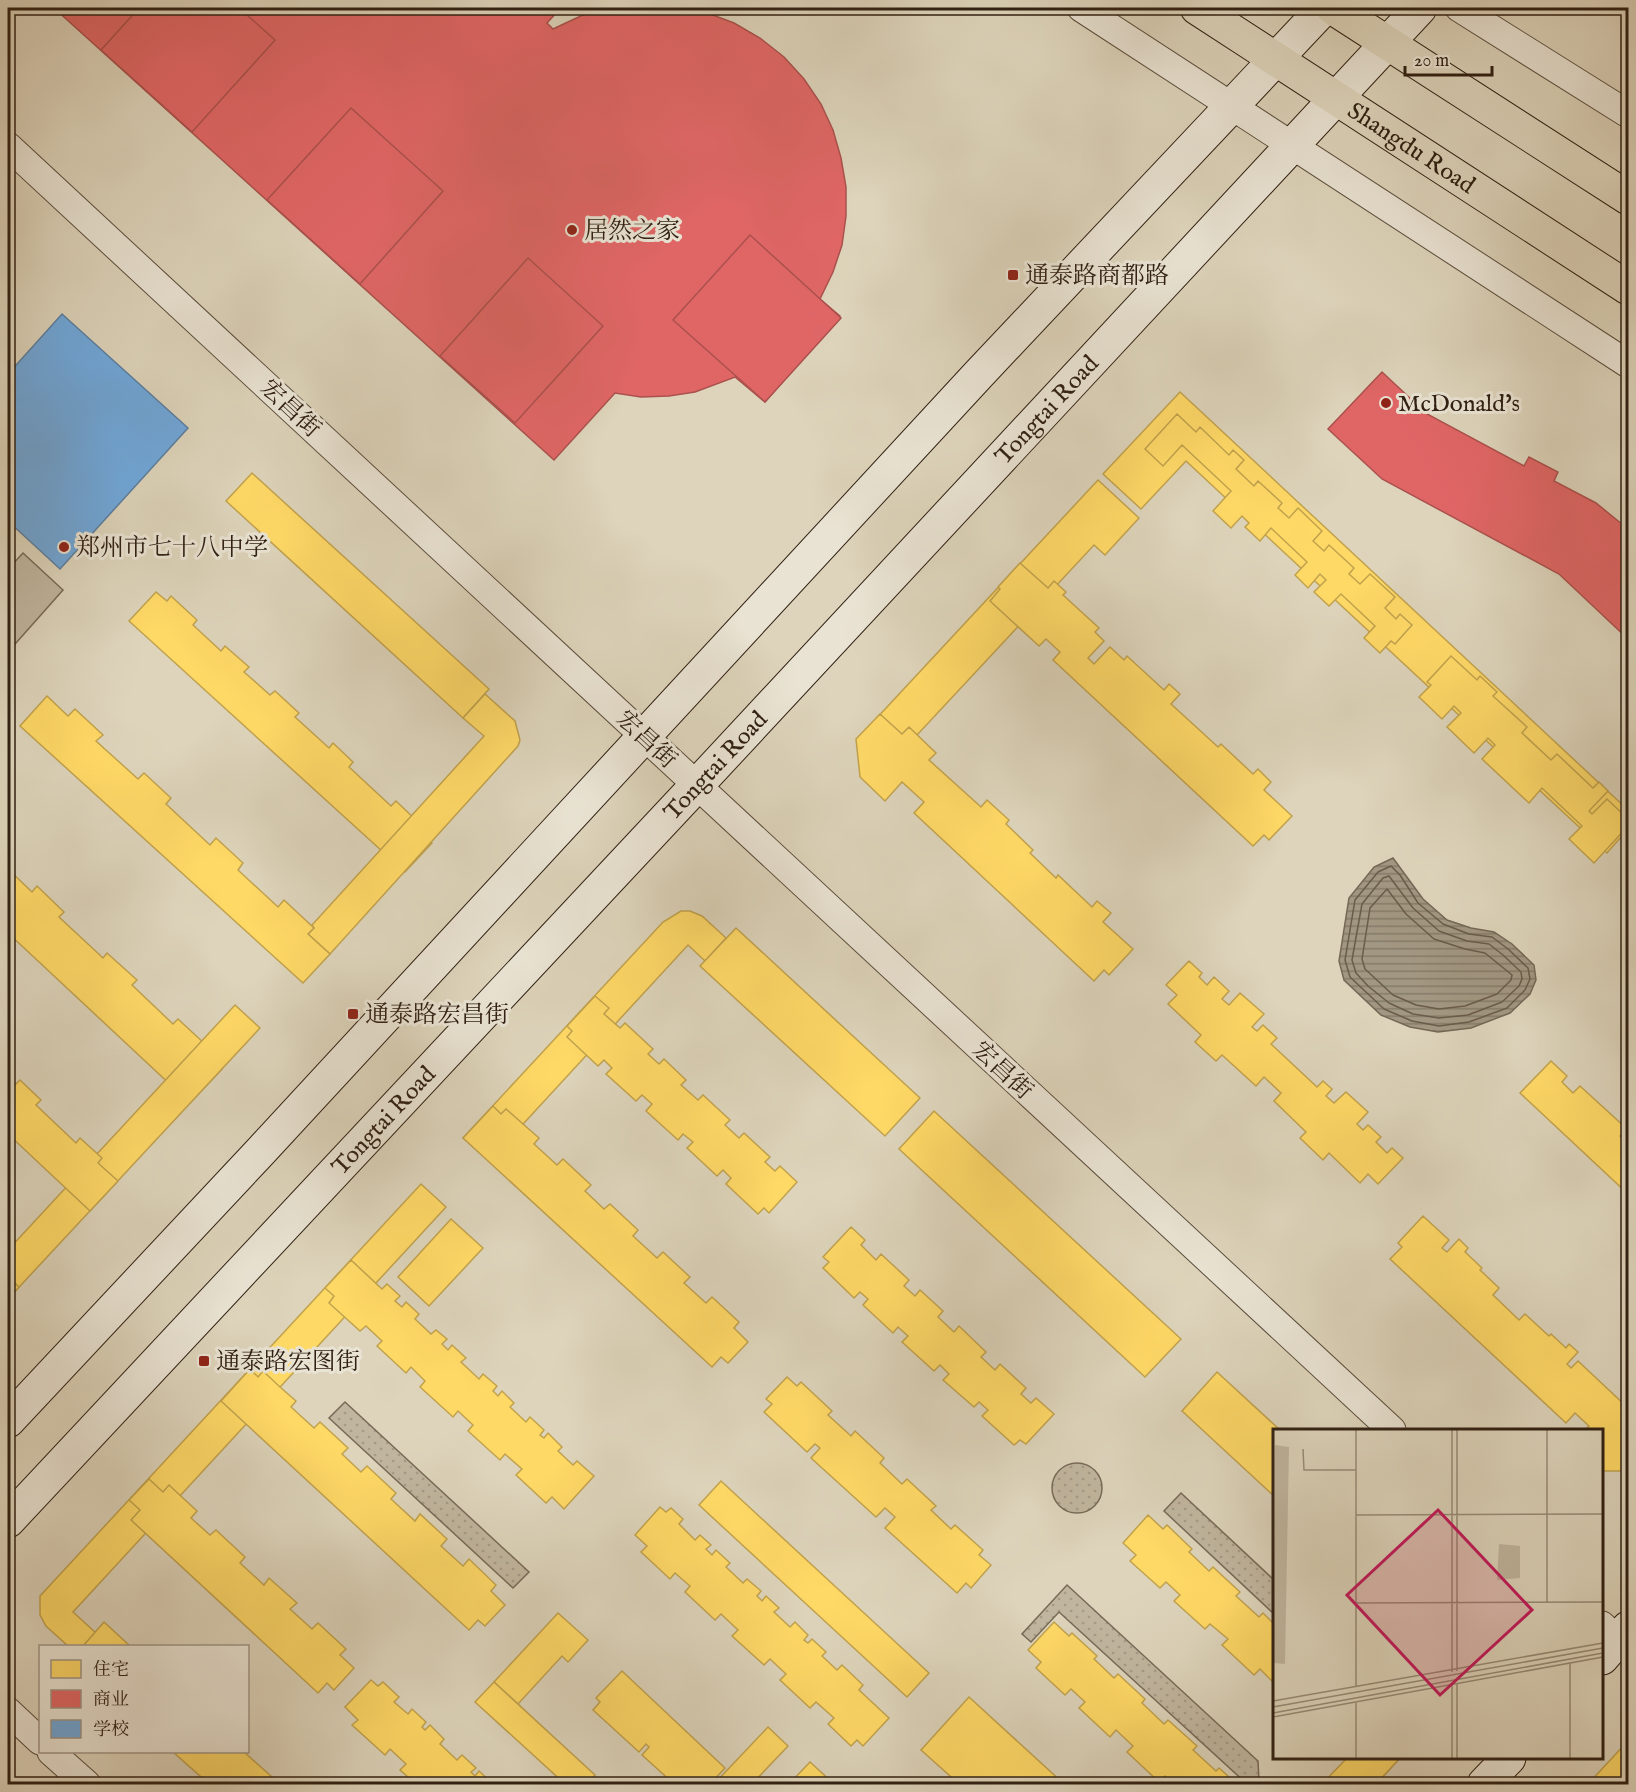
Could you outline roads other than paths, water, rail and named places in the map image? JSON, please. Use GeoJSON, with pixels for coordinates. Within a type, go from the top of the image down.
{"type":"FeatureCollection","features":[{"type":"Feature","properties":{"kind":"main road","name":"Shangdu Road"},"geometry":{"type":"LineString","coordinates":[[1197,8],[1629,288]]}},
{"type":"Feature","properties":{"kind":"main road"},"geometry":{"type":"LineString","coordinates":[[1333,8],[1629,198]]}},
{"type":"Feature","properties":{"kind":"street"},"geometry":{"type":"LineString","coordinates":[[1081,8],[1629,364]]}},
{"type":"Feature","properties":{"kind":"street"},"geometry":{"type":"LineString","coordinates":[[8,1420],[261,1151],[978,375],[1324,8]]}},
{"type":"Feature","properties":{"kind":"street","name":"Tongtai Road"},"geometry":{"type":"LineString","coordinates":[[8,1521],[1420,8]]}},
{"type":"Feature","properties":{"kind":"street"},"geometry":{"type":"LineString","coordinates":[[1459,8],[1629,114]]}},
{"type":"Feature","properties":{"kind":"street","name":"宏昌街"},"geometry":{"type":"LineString","coordinates":[[8,146],[1390,1429]]}},
{"type":"Feature","properties":{"kind":"street"},"geometry":{"type":"LineString","coordinates":[[8,1711],[39,1741]]}},
{"type":"Feature","properties":{"kind":"street"},"geometry":{"type":"LineString","coordinates":[[52,1753],[87,1785]]}},
{"type":"Feature","properties":{"kind":"street"},"geometry":{"type":"LineString","coordinates":[[1484,1785],[1508,1759]]}},
{"type":"Feature","properties":{"kind":"water"},"geometry":{"type":"Polygon","coordinates":[[[1393,858],[1423,899],[1447,920],[1471,928],[1494,932],[1512,944],[1534,965],[1536,980],[1530,994],[1510,1013],[1471,1028],[1438,1032],[1410,1027],[1381,1015],[1344,980],[1339,961],[1349,898],[1374,867],[1393,858]]]}},
{"type":"Feature","properties":{"kind":"place","name":"居然之家"},"geometry":{"type":"Point","coordinates":[572,230]}},
{"type":"Feature","properties":{"kind":"place","name":"通泰路商都路"},"geometry":{"type":"Point","coordinates":[1013,275]}},
{"type":"Feature","properties":{"kind":"place","name":"McDonald's"},"geometry":{"type":"Point","coordinates":[1386,403]}},
{"type":"Feature","properties":{"kind":"place","name":"郑州市七十八中学"},"geometry":{"type":"Point","coordinates":[64,547]}},
{"type":"Feature","properties":{"kind":"place","name":"通泰路宏昌街"},"geometry":{"type":"Point","coordinates":[353,1014]}},
{"type":"Feature","properties":{"kind":"place","name":"通泰路宏图街"},"geometry":{"type":"Point","coordinates":[204,1361]}}]}
